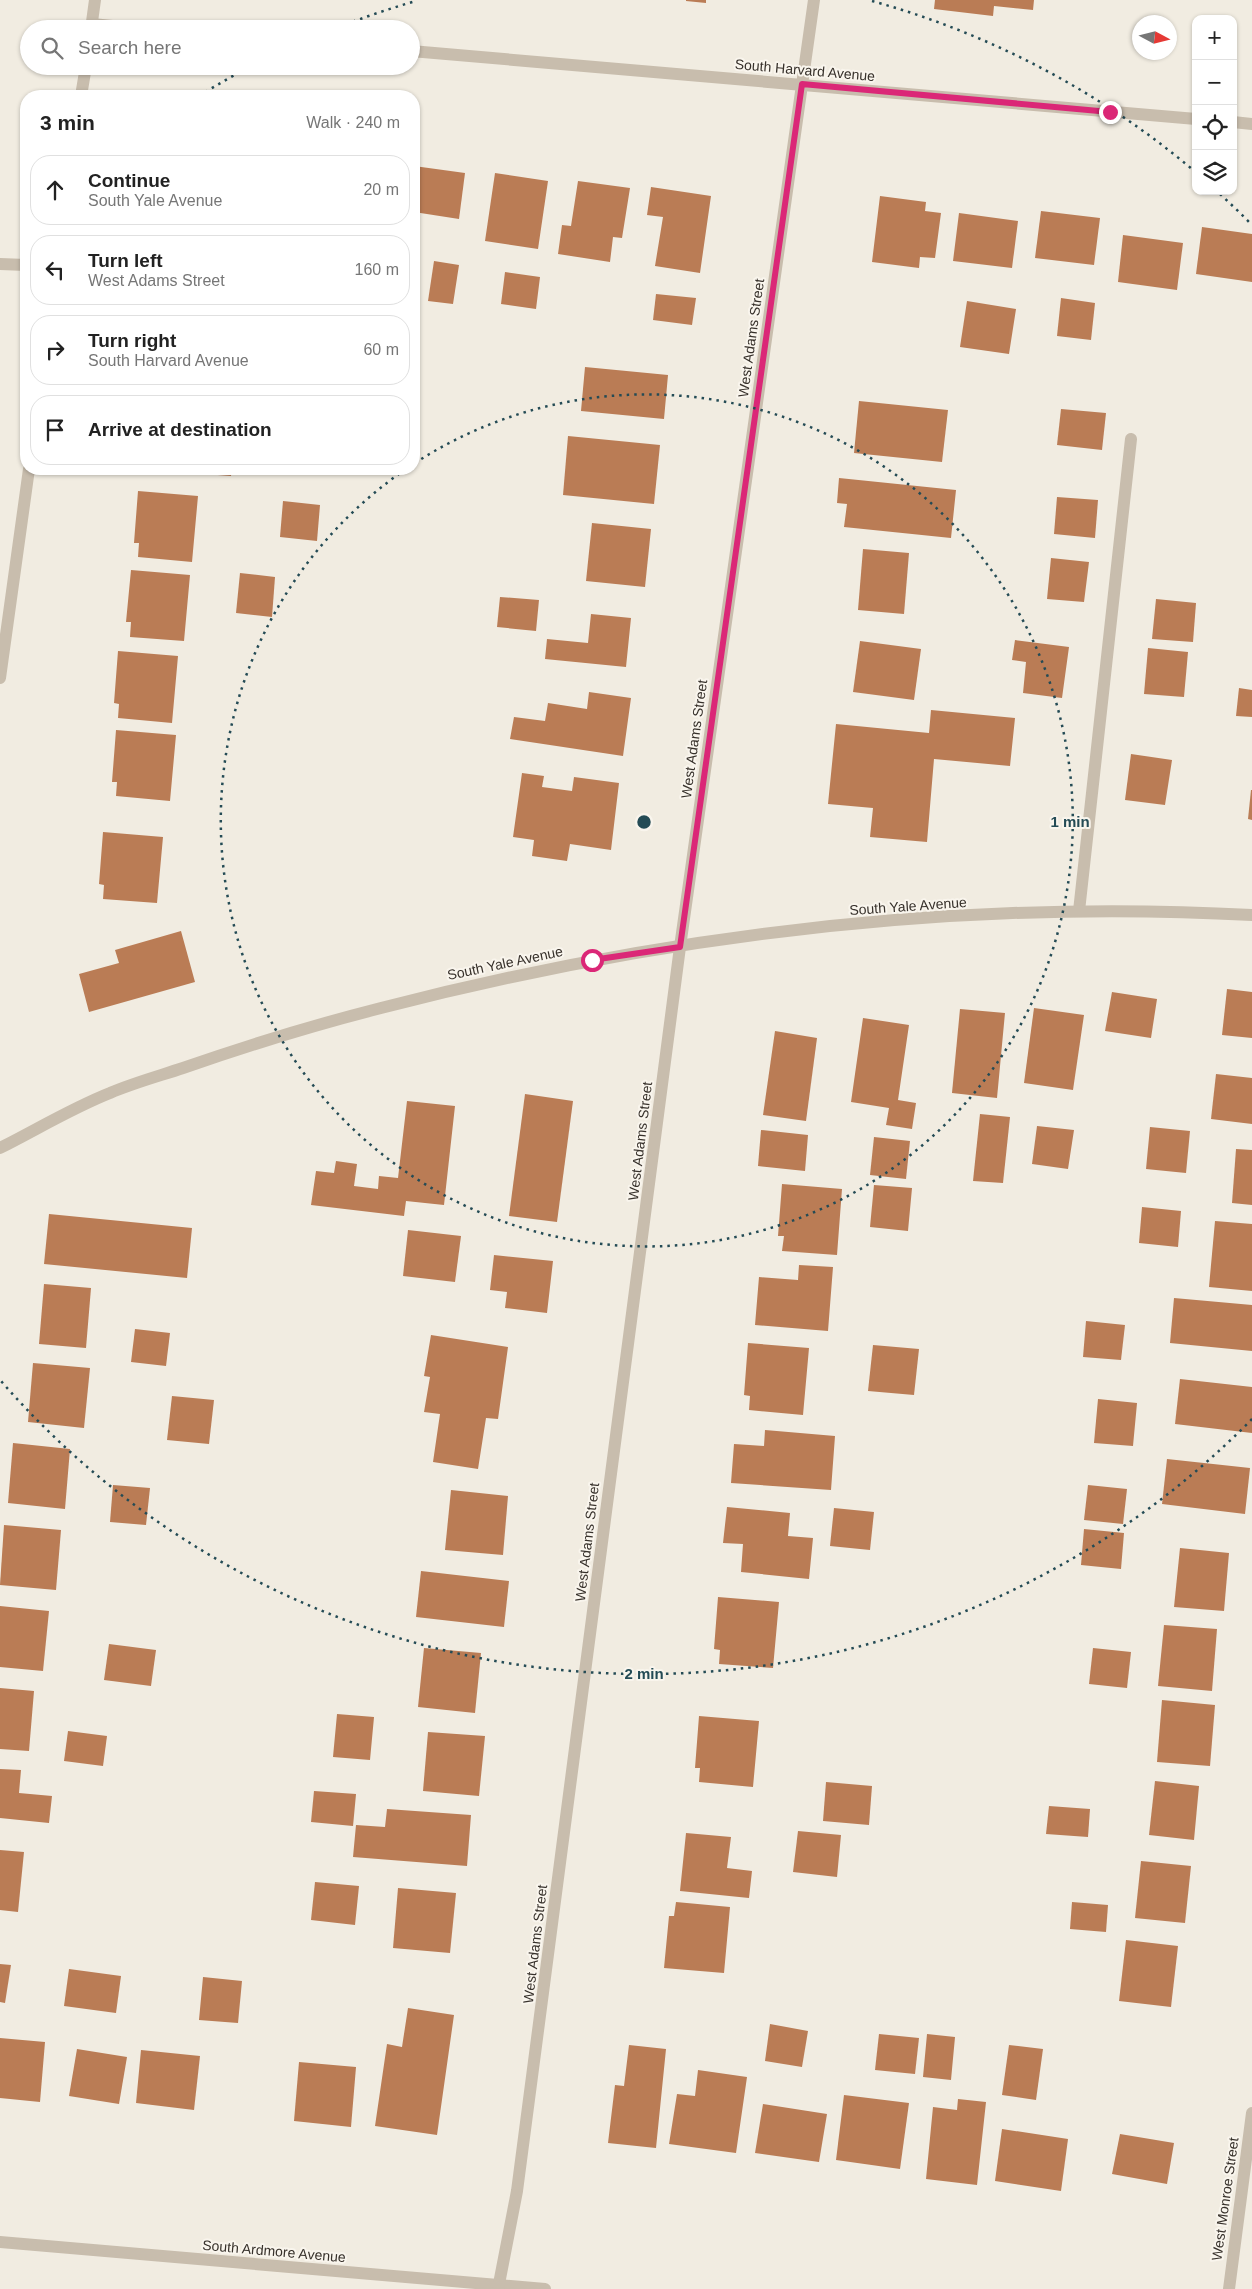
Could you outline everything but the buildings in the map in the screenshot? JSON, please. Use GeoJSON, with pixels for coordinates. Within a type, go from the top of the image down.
{"type":"FeatureCollection","features":[{"type":"Feature","properties":{"kind":"street"},"geometry":{"type":"LineString","coordinates":[[92,20],[95,0]]}},
{"type":"Feature","properties":{"kind":"street","name":"West Adams Street"},"geometry":{"type":"LineString","coordinates":[[498,2287],[517,2191],[680,947],[814,0]]}},
{"type":"Feature","properties":{"kind":"street","name":"South Harvard Avenue"},"geometry":{"type":"LineString","coordinates":[[420,52],[1192,119]]}},
{"type":"Feature","properties":{"kind":"street"},"geometry":{"type":"LineString","coordinates":[[82,90],[84,75]]}},
{"type":"Feature","properties":{"kind":"street"},"geometry":{"type":"LineString","coordinates":[[1237,122],[1252,124]]}},
{"type":"Feature","properties":{"kind":"street"},"geometry":{"type":"LineString","coordinates":[[0,264],[20,266]]}},
{"type":"Feature","properties":{"kind":"street"},"geometry":{"type":"LineString","coordinates":[[1079,911],[1131,439]]}},
{"type":"Feature","properties":{"kind":"street"},"geometry":{"type":"LineString","coordinates":[[0,678],[28,475]]}},
{"type":"Feature","properties":{"kind":"street","name":"South Yale Avenue"},"geometry":{"type":"LineString","coordinates":[[0,1148],[109,1093],[249,1045],[319,1024],[472,984],[592,960],[769,933],[894,920],[1079,911],[1252,916]]}},
{"type":"Feature","properties":{"kind":"street","name":"West Monroe Street"},"geometry":{"type":"LineString","coordinates":[[1229,2289],[1252,2113]]}},
{"type":"Feature","properties":{"kind":"street","name":"South Ardmore Avenue"},"geometry":{"type":"LineString","coordinates":[[0,2242],[498,2287],[546,2289]]}},
{"type":"Feature","properties":{"kind":"route"},"geometry":{"type":"LineString","coordinates":[[592,960],[680,947],[802,84],[1110,112]]}}]}
